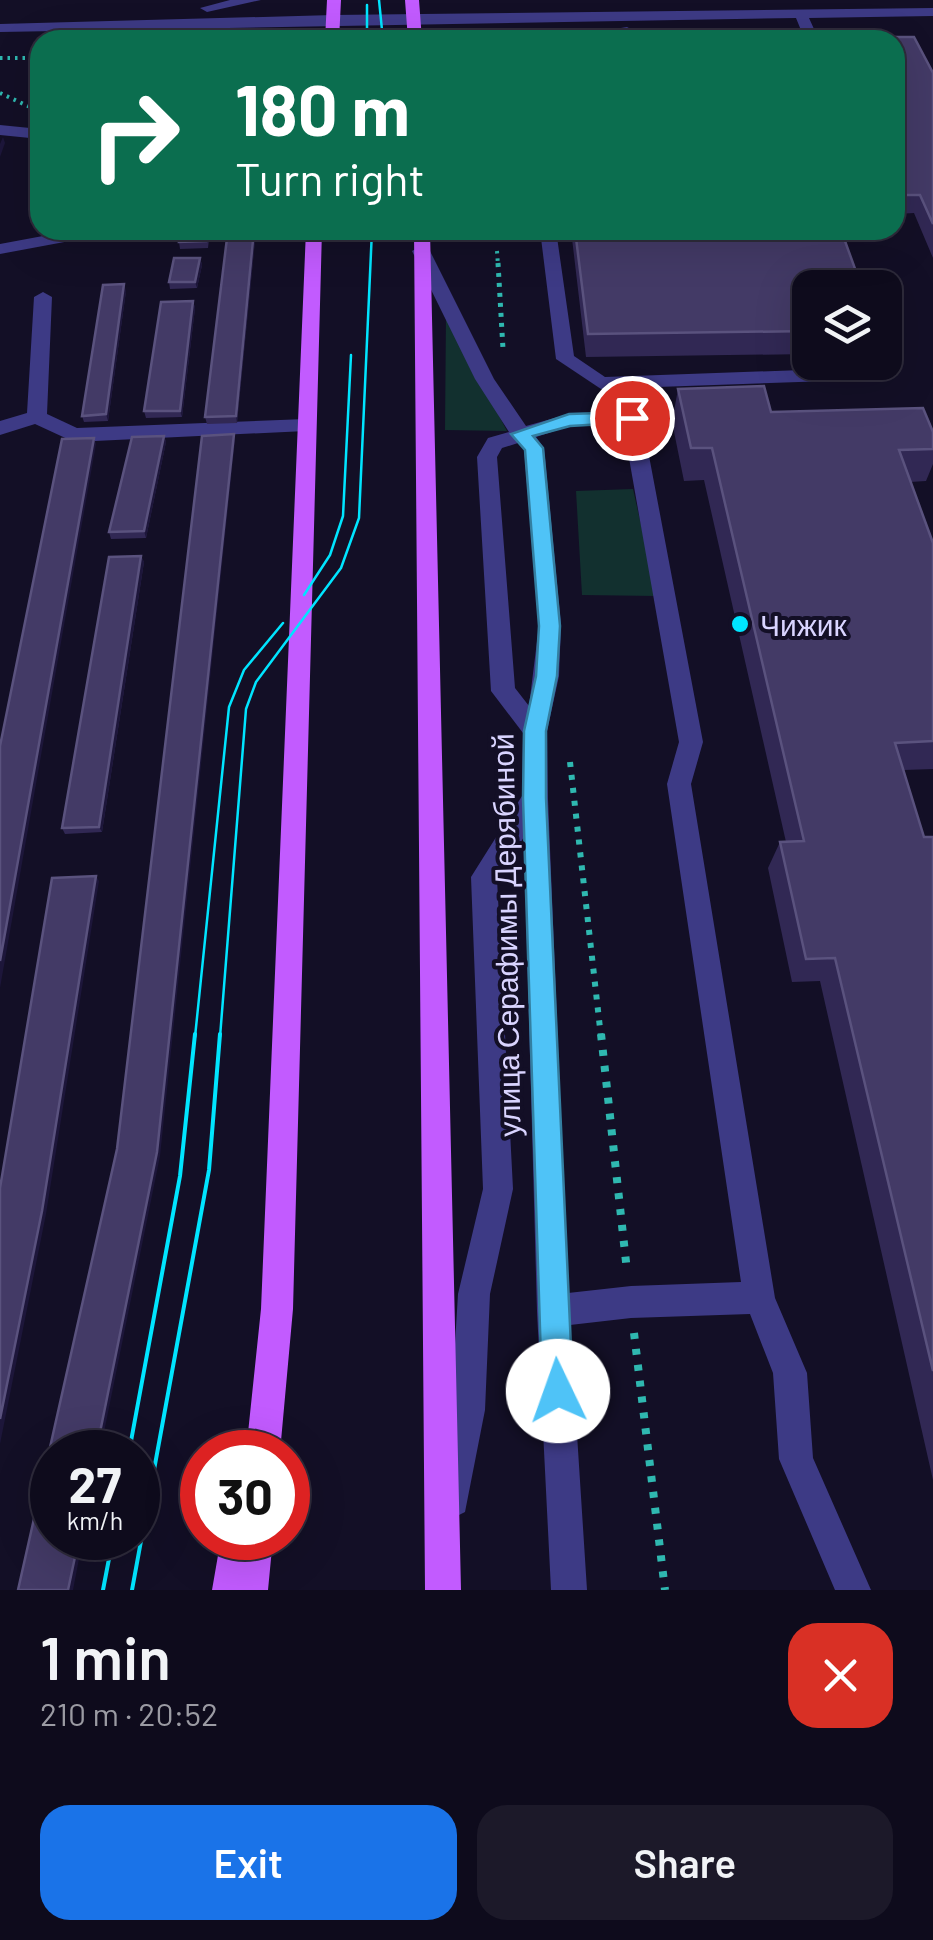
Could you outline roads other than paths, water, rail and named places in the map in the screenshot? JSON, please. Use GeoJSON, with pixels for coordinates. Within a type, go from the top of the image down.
{"type":"FeatureCollection","features":[{"type":"Feature","properties":{"kind":"main road"},"geometry":{"type":"LineString","coordinates":[[332,30],[334,0]]}},
{"type":"Feature","properties":{"kind":"main road"},"geometry":{"type":"LineString","coordinates":[[412,0],[414,30]]}},
{"type":"Feature","properties":{"kind":"main road"},"geometry":{"type":"LineString","coordinates":[[265,1430],[276,1310],[314,240]]}},
{"type":"Feature","properties":{"kind":"main road"},"geometry":{"type":"LineString","coordinates":[[421,240],[443,1575]]}},
{"type":"Feature","properties":{"kind":"main road"},"geometry":{"type":"LineString","coordinates":[[257,1430],[276,1310]]}},
{"type":"Feature","properties":{"kind":"main road"},"geometry":{"type":"LineString","coordinates":[[230,1590],[235,1560]]}},
{"type":"Feature","properties":{"kind":"main road"},"geometry":{"type":"LineString","coordinates":[[250,1590],[253,1560]]}},
{"type":"Feature","properties":{"kind":"street"},"geometry":{"type":"LineString","coordinates":[[74,26],[254,0]]}},
{"type":"Feature","properties":{"kind":"street"},"geometry":{"type":"LineString","coordinates":[[554,0],[660,7]]}},
{"type":"Feature","properties":{"kind":"street"},"geometry":{"type":"LineString","coordinates":[[1,28],[414,18],[660,7],[732,7],[801,14],[933,12]]}},
{"type":"Feature","properties":{"kind":"street"},"geometry":{"type":"LineString","coordinates":[[732,7],[742,30]]}},
{"type":"Feature","properties":{"kind":"street"},"geometry":{"type":"LineString","coordinates":[[642,30],[712,22],[732,7]]}},
{"type":"Feature","properties":{"kind":"street"},"geometry":{"type":"LineString","coordinates":[[801,14],[808,30]]}},
{"type":"Feature","properties":{"kind":"street"},"geometry":{"type":"LineString","coordinates":[[1,28],[30,32]]}},
{"type":"Feature","properties":{"kind":"street"},"geometry":{"type":"LineString","coordinates":[[0,130],[30,133]]}},
{"type":"Feature","properties":{"kind":"street"},"geometry":{"type":"LineString","coordinates":[[0,249],[48,240]]}},
{"type":"Feature","properties":{"kind":"street","name":"улица Серафимы Дерябиной"},"geometry":{"type":"LineString","coordinates":[[422,240],[481,372],[520,434],[534,448],[550,626],[547,676],[535,731],[535,798],[553,1312],[569,1590]]}},
{"type":"Feature","properties":{"kind":"street"},"geometry":{"type":"LineString","coordinates":[[549,240],[564,359],[600,382],[792,376]]}},
{"type":"Feature","properties":{"kind":"street"},"geometry":{"type":"LineString","coordinates":[[37,417],[43,297]]}},
{"type":"Feature","properties":{"kind":"street"},"geometry":{"type":"LineString","coordinates":[[535,731],[503,691],[486,458],[495,443],[569,420],[732,414]]}},
{"type":"Feature","properties":{"kind":"street"},"geometry":{"type":"LineString","coordinates":[[0,428],[37,417],[74,435],[306,425]]}},
{"type":"Feature","properties":{"kind":"street"},"geometry":{"type":"LineString","coordinates":[[632,418],[691,742],[678,784],[758,1298],[790,1373],[796,1459],[853,1590]]}},
{"type":"Feature","properties":{"kind":"street"},"geometry":{"type":"LineString","coordinates":[[443,1575],[468,1410],[474,1294],[498,1189],[484,877],[535,798]]}},
{"type":"Feature","properties":{"kind":"street"},"geometry":{"type":"LineString","coordinates":[[553,1312],[631,1302],[758,1298]]}},
{"type":"Feature","properties":{"kind":"tram line"},"geometry":{"type":"LineString","coordinates":[[379,0],[382,30]]}},
{"type":"Feature","properties":{"kind":"tram line"},"geometry":{"type":"LineString","coordinates":[[367,5],[367,30]]}},
{"type":"Feature","properties":{"kind":"tram line"},"geometry":{"type":"LineString","coordinates":[[220,1037],[246,709],[256,682],[341,568],[359,518],[372,240]]}},
{"type":"Feature","properties":{"kind":"tram line"},"geometry":{"type":"LineString","coordinates":[[304,595],[330,555],[343,516],[351,355]]}},
{"type":"Feature","properties":{"kind":"tram line"},"geometry":{"type":"LineString","coordinates":[[195,1037],[229,707],[244,670],[283,623]]}},
{"type":"Feature","properties":{"kind":"tram line"},"geometry":{"type":"LineString","coordinates":[[133,1430],[180,1176],[195,1034]]}},
{"type":"Feature","properties":{"kind":"tram line"},"geometry":{"type":"LineString","coordinates":[[132,1590],[209,1170],[220,1034]]}},
{"type":"Feature","properties":{"kind":"tram line"},"geometry":{"type":"LineString","coordinates":[[103,1590],[109,1560]]}},
{"type":"Feature","properties":{"kind":"place","name":"Чижик"},"geometry":{"type":"Point","coordinates":[740,624]}}]}
